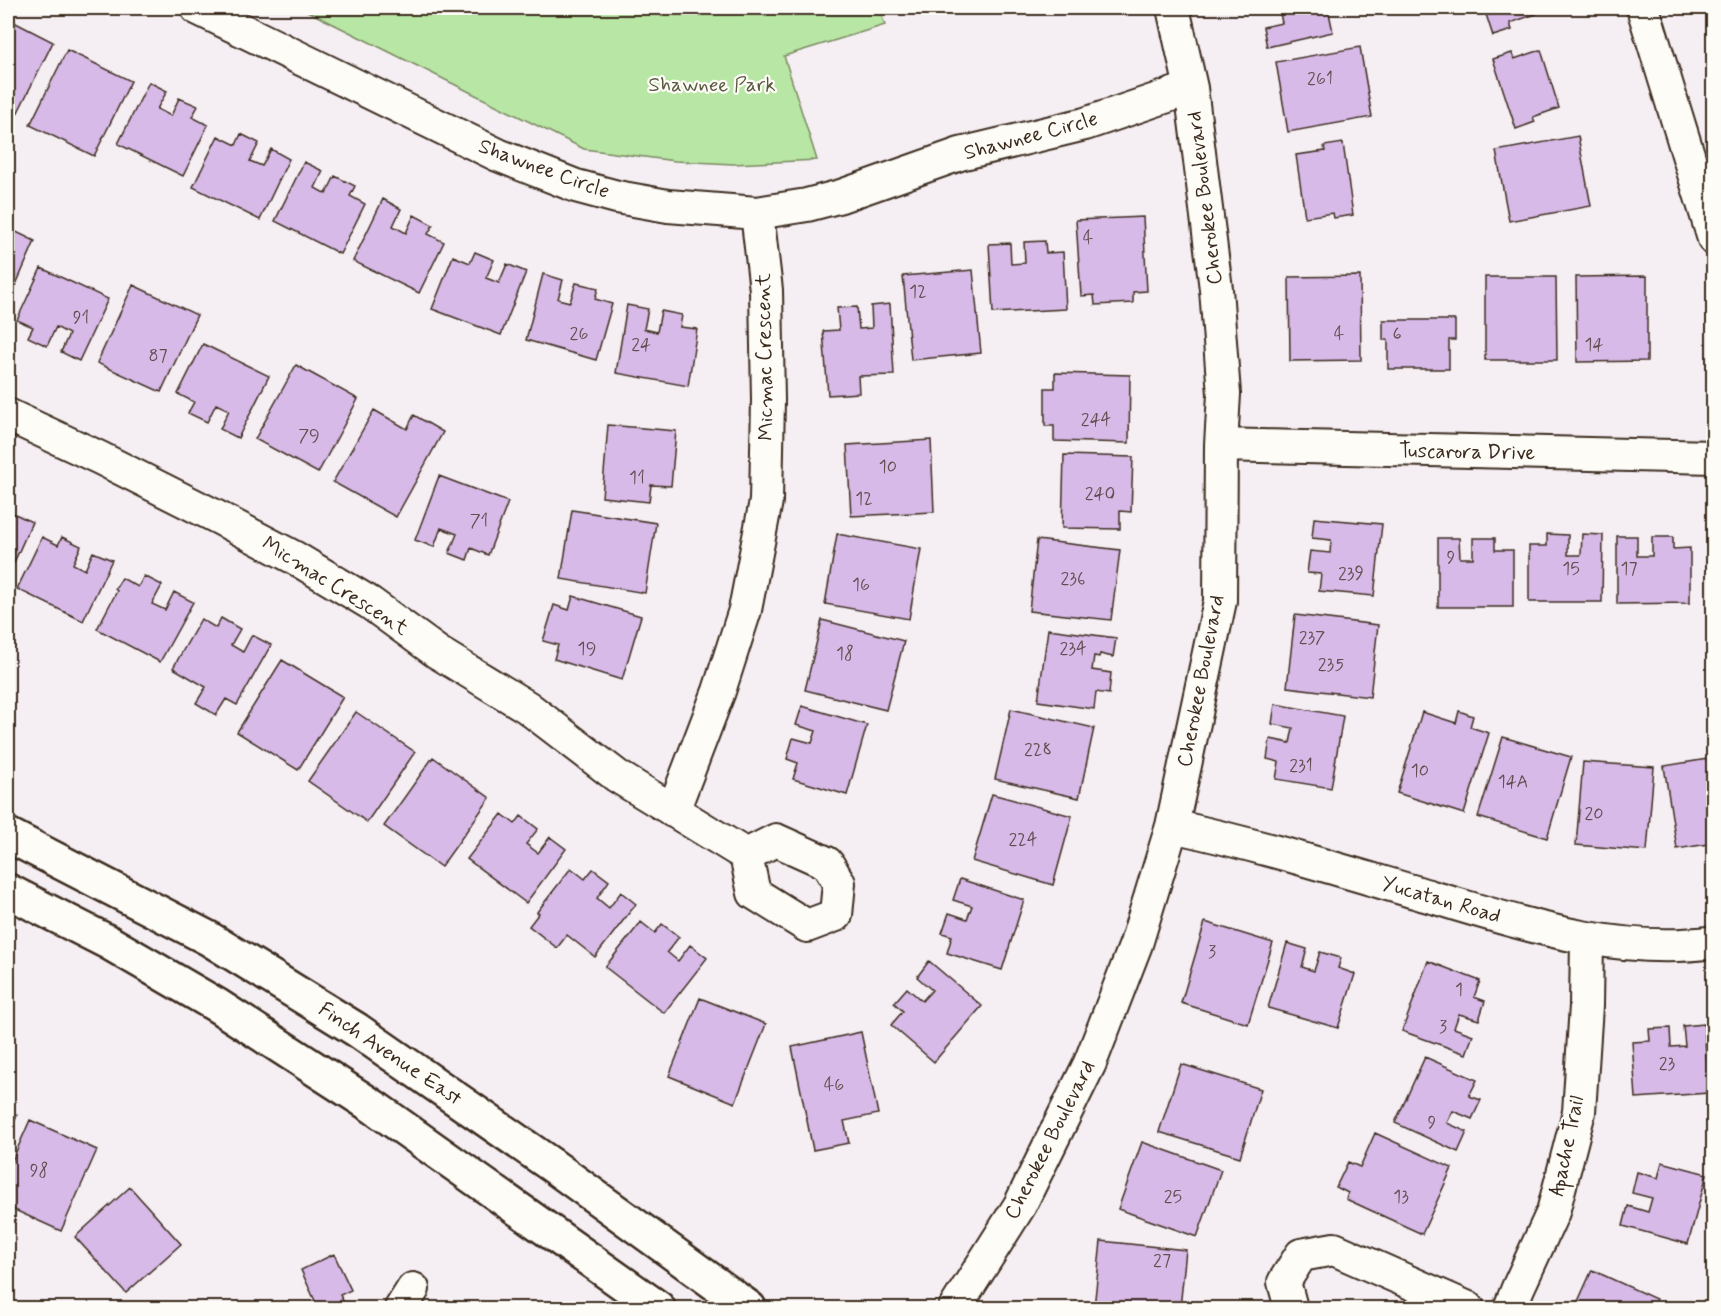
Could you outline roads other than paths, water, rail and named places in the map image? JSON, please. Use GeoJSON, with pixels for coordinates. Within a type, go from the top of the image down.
{"type":"FeatureCollection","features":[{"type":"Feature","properties":{"kind":"main road","name":"Finch Avenue East"},"geometry":{"type":"LineString","coordinates":[[8,835],[208,938],[357,1030],[553,1166],[749,1308]]}},
{"type":"Feature","properties":{"kind":"main road"},"geometry":{"type":"LineString","coordinates":[[8,891],[108,942],[218,1006],[374,1107],[658,1308]]}},
{"type":"Feature","properties":{"kind":"street","name":"Shawnee Circle"},"geometry":{"type":"LineString","coordinates":[[197,8],[498,155],[576,186],[617,197],[668,206],[757,213],[807,205],[840,196],[960,154],[1085,124],[1191,88]]}},
{"type":"Feature","properties":{"kind":"street","name":"Cherokee Boulevard"},"geometry":{"type":"LineString","coordinates":[[955,1308],[1020,1205],[1090,1063],[1136,944],[1172,825],[1220,601],[1221,445],[1224,394],[1216,289],[1191,88],[1173,8]]}},
{"type":"Feature","properties":{"kind":"street"},"geometry":{"type":"LineString","coordinates":[[1643,8],[1713,239]]}},
{"type":"Feature","properties":{"kind":"street","name":"Micmac Crescent"},"geometry":{"type":"LineString","coordinates":[[673,811],[719,691],[745,610],[766,501],[768,400],[766,290],[757,213]]}},
{"type":"Feature","properties":{"kind":"street","name":"Micmac Crescent"},"geometry":{"type":"LineString","coordinates":[[8,415],[219,518],[295,558],[361,597],[437,652],[527,707],[617,776],[746,855]]}},
{"type":"Feature","properties":{"kind":"street","name":"Tuscarora Drive"},"geometry":{"type":"LineString","coordinates":[[1221,445],[1713,457]]}},
{"type":"Feature","properties":{"kind":"street","name":"Yucatan Road"},"geometry":{"type":"LineString","coordinates":[[1172,825],[1258,846],[1539,929],[1630,945],[1688,946],[1713,942]]}},
{"type":"Feature","properties":{"kind":"street","name":"Apache Trail"},"geometry":{"type":"LineString","coordinates":[[1510,1308],[1553,1212],[1579,1112],[1586,1006],[1587,939]]}},
{"type":"Feature","properties":{"kind":"street"},"geometry":{"type":"LineString","coordinates":[[1291,1308],[1284,1282],[1300,1256],[1334,1249],[1468,1308]]}},
{"type":"Feature","properties":{"kind":"park label","name":"Shawnee Park"},"geometry":{"type":"Point","coordinates":[712,85]}}]}
